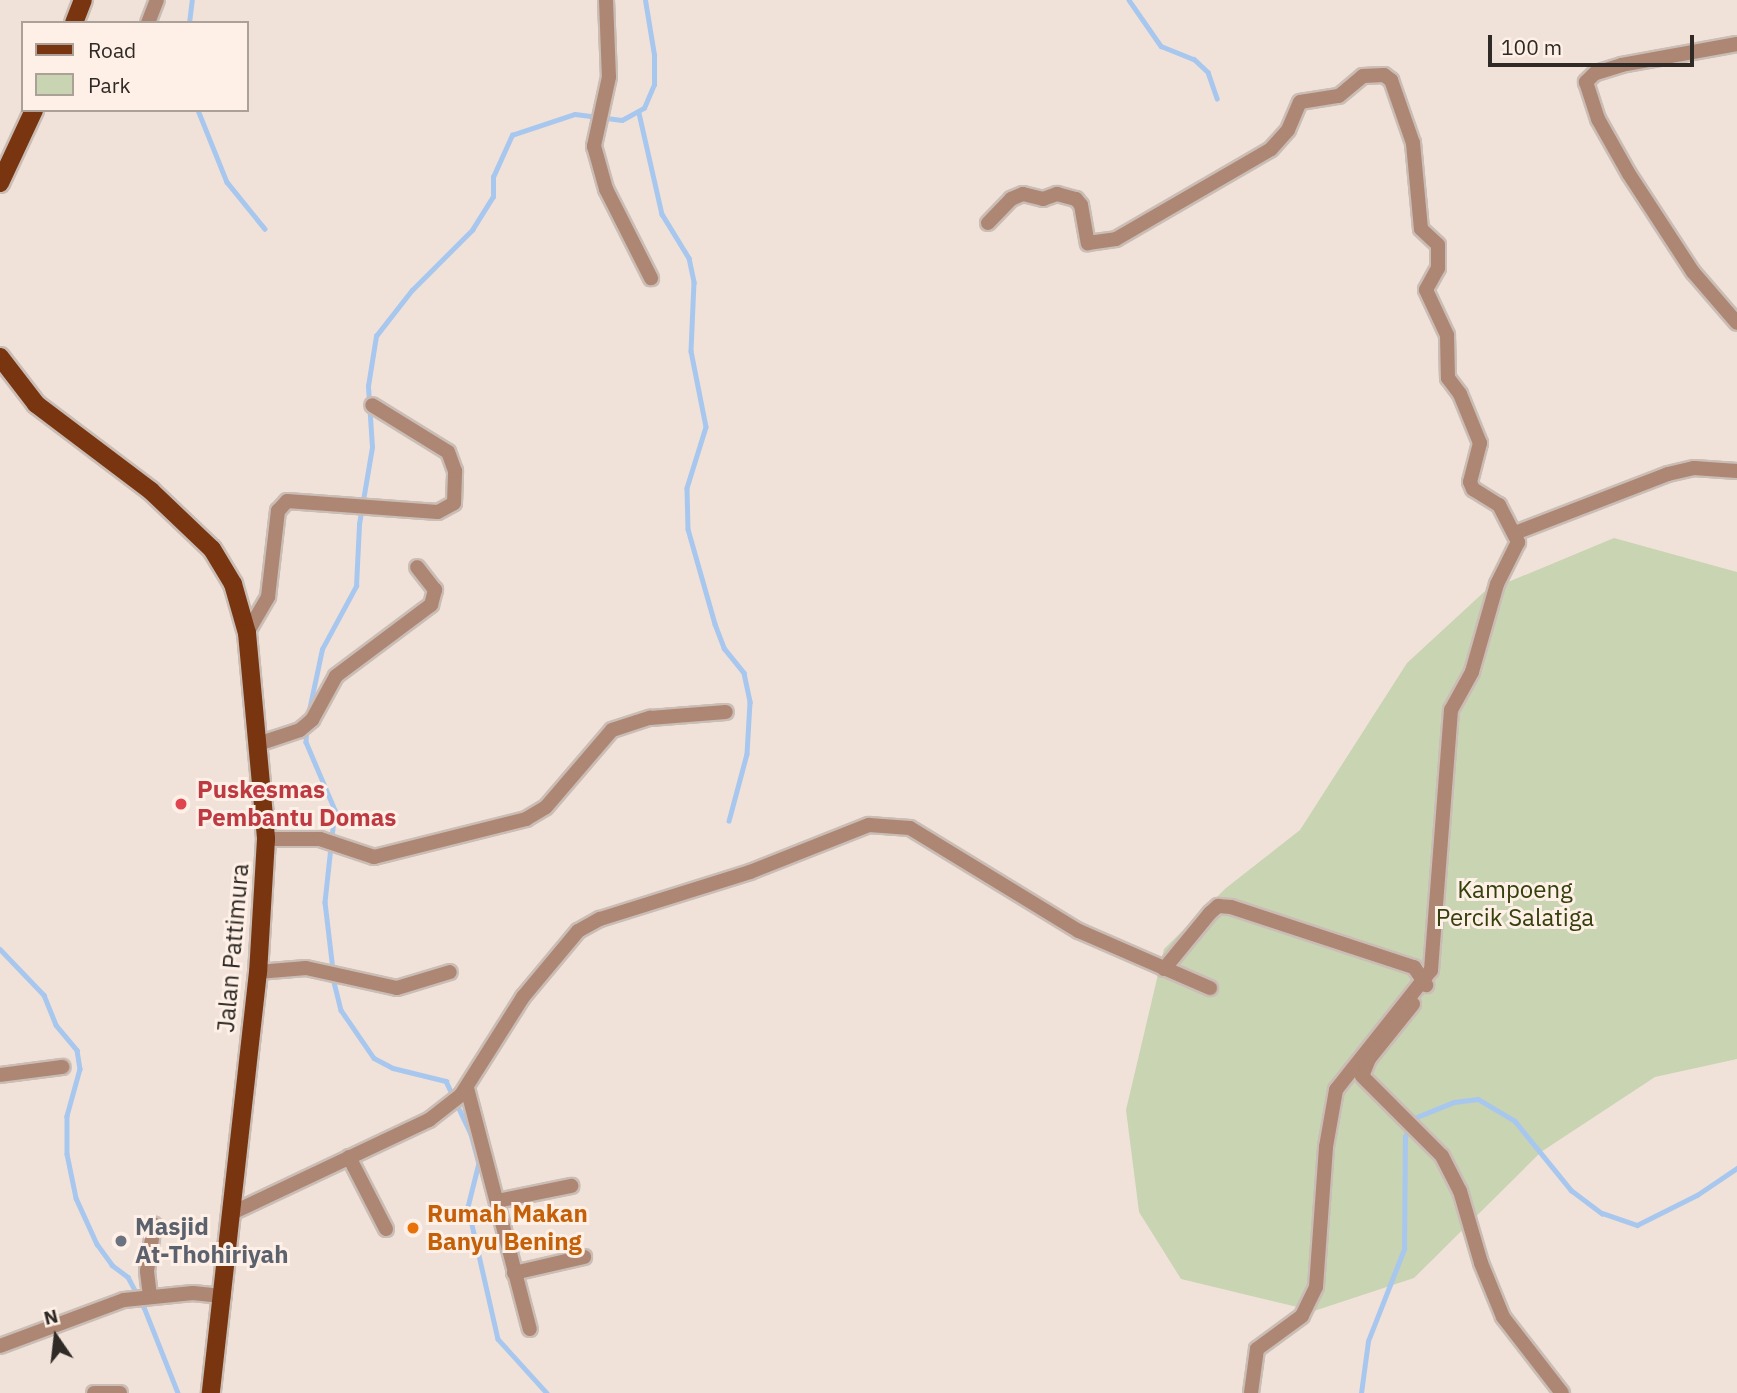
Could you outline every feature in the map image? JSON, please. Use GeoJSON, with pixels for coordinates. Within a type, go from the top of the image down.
{"type":"FeatureCollection","features":[{"type":"Feature","properties":{"kind":"main road"},"geometry":{"type":"LineString","coordinates":[[75,21],[83,0]]}},
{"type":"Feature","properties":{"kind":"main road"},"geometry":{"type":"LineString","coordinates":[[0,183],[33,112]]}},
{"type":"Feature","properties":{"kind":"main road","name":"Jalan Pattimura"},"geometry":{"type":"LineString","coordinates":[[0,357],[37,404],[151,491],[212,549],[233,584],[247,633],[261,743],[267,839],[258,972],[224,1296],[211,1393]]}},
{"type":"Feature","properties":{"kind":"street"},"geometry":{"type":"LineString","coordinates":[[149,21],[157,0]]}},
{"type":"Feature","properties":{"kind":"street"},"geometry":{"type":"LineString","coordinates":[[606,0],[609,77],[599,114],[598,166],[651,278]]}},
{"type":"Feature","properties":{"kind":"street"},"geometry":{"type":"LineString","coordinates":[[1737,44],[1622,65],[1595,73],[1586,82],[1598,119],[1629,174],[1693,272],[1737,323]]}},
{"type":"Feature","properties":{"kind":"street"},"geometry":{"type":"LineString","coordinates":[[988,223],[1011,199],[1023,194],[1043,199],[1057,194],[1076,199],[1081,205],[1088,243],[1116,239],[1271,149],[1288,130],[1300,102],[1339,96],[1363,76],[1384,75],[1391,80],[1413,143],[1421,229],[1438,245],[1438,268],[1426,290],[1447,335],[1448,378],[1460,394],[1480,443],[1470,482],[1473,489],[1499,505],[1515,533],[1517,549],[1497,584],[1472,672],[1451,710],[1431,970],[1388,1020],[1336,1090],[1326,1147],[1316,1287],[1302,1316],[1257,1349],[1251,1393]]}},
{"type":"Feature","properties":{"kind":"street"},"geometry":{"type":"LineString","coordinates":[[247,633],[270,588],[282,505],[297,499],[438,512],[454,503],[456,491],[448,452],[372,405]]}},
{"type":"Feature","properties":{"kind":"street"},"geometry":{"type":"LineString","coordinates":[[1515,533],[1668,474],[1694,468],[1737,471]]}},
{"type":"Feature","properties":{"kind":"street"},"geometry":{"type":"LineString","coordinates":[[261,743],[300,730],[312,720],[336,676],[431,605],[435,590],[417,567]]}},
{"type":"Feature","properties":{"kind":"street"},"geometry":{"type":"LineString","coordinates":[[267,839],[320,839],[356,854],[391,856],[461,833],[526,819],[546,807],[612,730],[650,718],[726,712]]}},
{"type":"Feature","properties":{"kind":"street"},"geometry":{"type":"LineString","coordinates":[[232,1213],[429,1120],[459,1096],[523,997],[578,931],[600,919],[750,872],[882,823],[910,828],[1079,931],[1210,988]]}},
{"type":"Feature","properties":{"kind":"street"},"geometry":{"type":"LineString","coordinates":[[1164,970],[1182,942],[1218,906],[1354,944],[1413,967],[1425,979],[1424,991],[1369,1059],[1362,1076],[1398,1115],[1442,1156],[1460,1191],[1481,1263],[1503,1317],[1562,1393]]}},
{"type":"Feature","properties":{"kind":"street"},"geometry":{"type":"LineString","coordinates":[[258,972],[306,968],[397,988],[450,972]]}},
{"type":"Feature","properties":{"kind":"street"},"geometry":{"type":"LineString","coordinates":[[0,1075],[62,1067]]}},
{"type":"Feature","properties":{"kind":"street"},"geometry":{"type":"LineString","coordinates":[[459,1096],[497,1201],[530,1329]]}},
{"type":"Feature","properties":{"kind":"street"},"geometry":{"type":"LineString","coordinates":[[349,1157],[386,1229]]}},
{"type":"Feature","properties":{"kind":"street"},"geometry":{"type":"LineString","coordinates":[[497,1201],[571,1186]]}},
{"type":"Feature","properties":{"kind":"street"},"geometry":{"type":"LineString","coordinates":[[147,1296],[147,1271],[154,1225]]}},
{"type":"Feature","properties":{"kind":"street"},"geometry":{"type":"LineString","coordinates":[[514,1273],[584,1257]]}},
{"type":"Feature","properties":{"kind":"street"},"geometry":{"type":"LineString","coordinates":[[0,1346],[124,1300],[147,1296],[224,1296]]}},
{"type":"Feature","properties":{"kind":"street"},"geometry":{"type":"LineString","coordinates":[[94,1393],[120,1393]]}},
{"type":"Feature","properties":{"kind":"green space","name":"Kampoeng Percik Salatiga"},"geometry":{"type":"Polygon","coordinates":[[[1614,538],[1737,572],[1737,1059],[1655,1077],[1541,1152],[1414,1278],[1314,1311],[1181,1279],[1139,1212],[1126,1110],[1164,949],[1226,888],[1300,830],[1407,663],[1484,592],[1614,538]]]}},
{"type":"Feature","properties":{"kind":"waterway"},"geometry":{"type":"LineString","coordinates":[[189,21],[192,0]]}},
{"type":"Feature","properties":{"kind":"waterway"},"geometry":{"type":"LineString","coordinates":[[308,715],[322,649],[356,586],[359,524],[372,447],[368,386],[376,336],[412,290],[472,230],[493,197],[493,177],[512,135],[575,114],[622,120],[644,108],[654,85],[654,55],[645,0]]}},
{"type":"Feature","properties":{"kind":"waterway"},"geometry":{"type":"LineString","coordinates":[[1129,0],[1161,46],[1194,59],[1208,72],[1217,98]]}},
{"type":"Feature","properties":{"kind":"waterway"},"geometry":{"type":"LineString","coordinates":[[199,112],[227,182],[265,229]]}},
{"type":"Feature","properties":{"kind":"waterway"},"geometry":{"type":"LineString","coordinates":[[639,113],[662,214],[689,258],[694,282],[691,351],[706,427],[687,488],[688,529],[715,624],[724,648],[744,673],[750,702],[747,754],[729,821]]}},
{"type":"Feature","properties":{"kind":"waterway"},"geometry":{"type":"LineString","coordinates":[[307,727],[306,742],[335,810],[325,902],[333,970]]}},
{"type":"Feature","properties":{"kind":"waterway"},"geometry":{"type":"LineString","coordinates":[[0,949],[44,995],[56,1025],[77,1050],[80,1069],[67,1116],[67,1154],[76,1198],[97,1244],[112,1265],[128,1277],[144,1307],[178,1393]]}},
{"type":"Feature","properties":{"kind":"waterway"},"geometry":{"type":"LineString","coordinates":[[333,978],[341,1010],[374,1058],[393,1068],[446,1081],[471,1134],[479,1163],[468,1207],[498,1339],[547,1393]]}},
{"type":"Feature","properties":{"kind":"waterway"},"geometry":{"type":"LineString","coordinates":[[1361,1393],[1368,1341],[1404,1249],[1405,1137],[1412,1119],[1454,1102],[1478,1099],[1515,1121],[1571,1190],[1602,1213],[1637,1225],[1697,1195],[1737,1168]]}},
{"type":"Feature","properties":{"kind":"place","name":"Puskesmas Pembantu Domas"},"geometry":{"type":"Point","coordinates":[181,804]}},
{"type":"Feature","properties":{"kind":"place","name":"Rumah Makan Banyu Bening"},"geometry":{"type":"Point","coordinates":[413,1228]}},
{"type":"Feature","properties":{"kind":"place","name":"Masjid At-Thohiriyah"},"geometry":{"type":"Point","coordinates":[121,1241]}}]}
